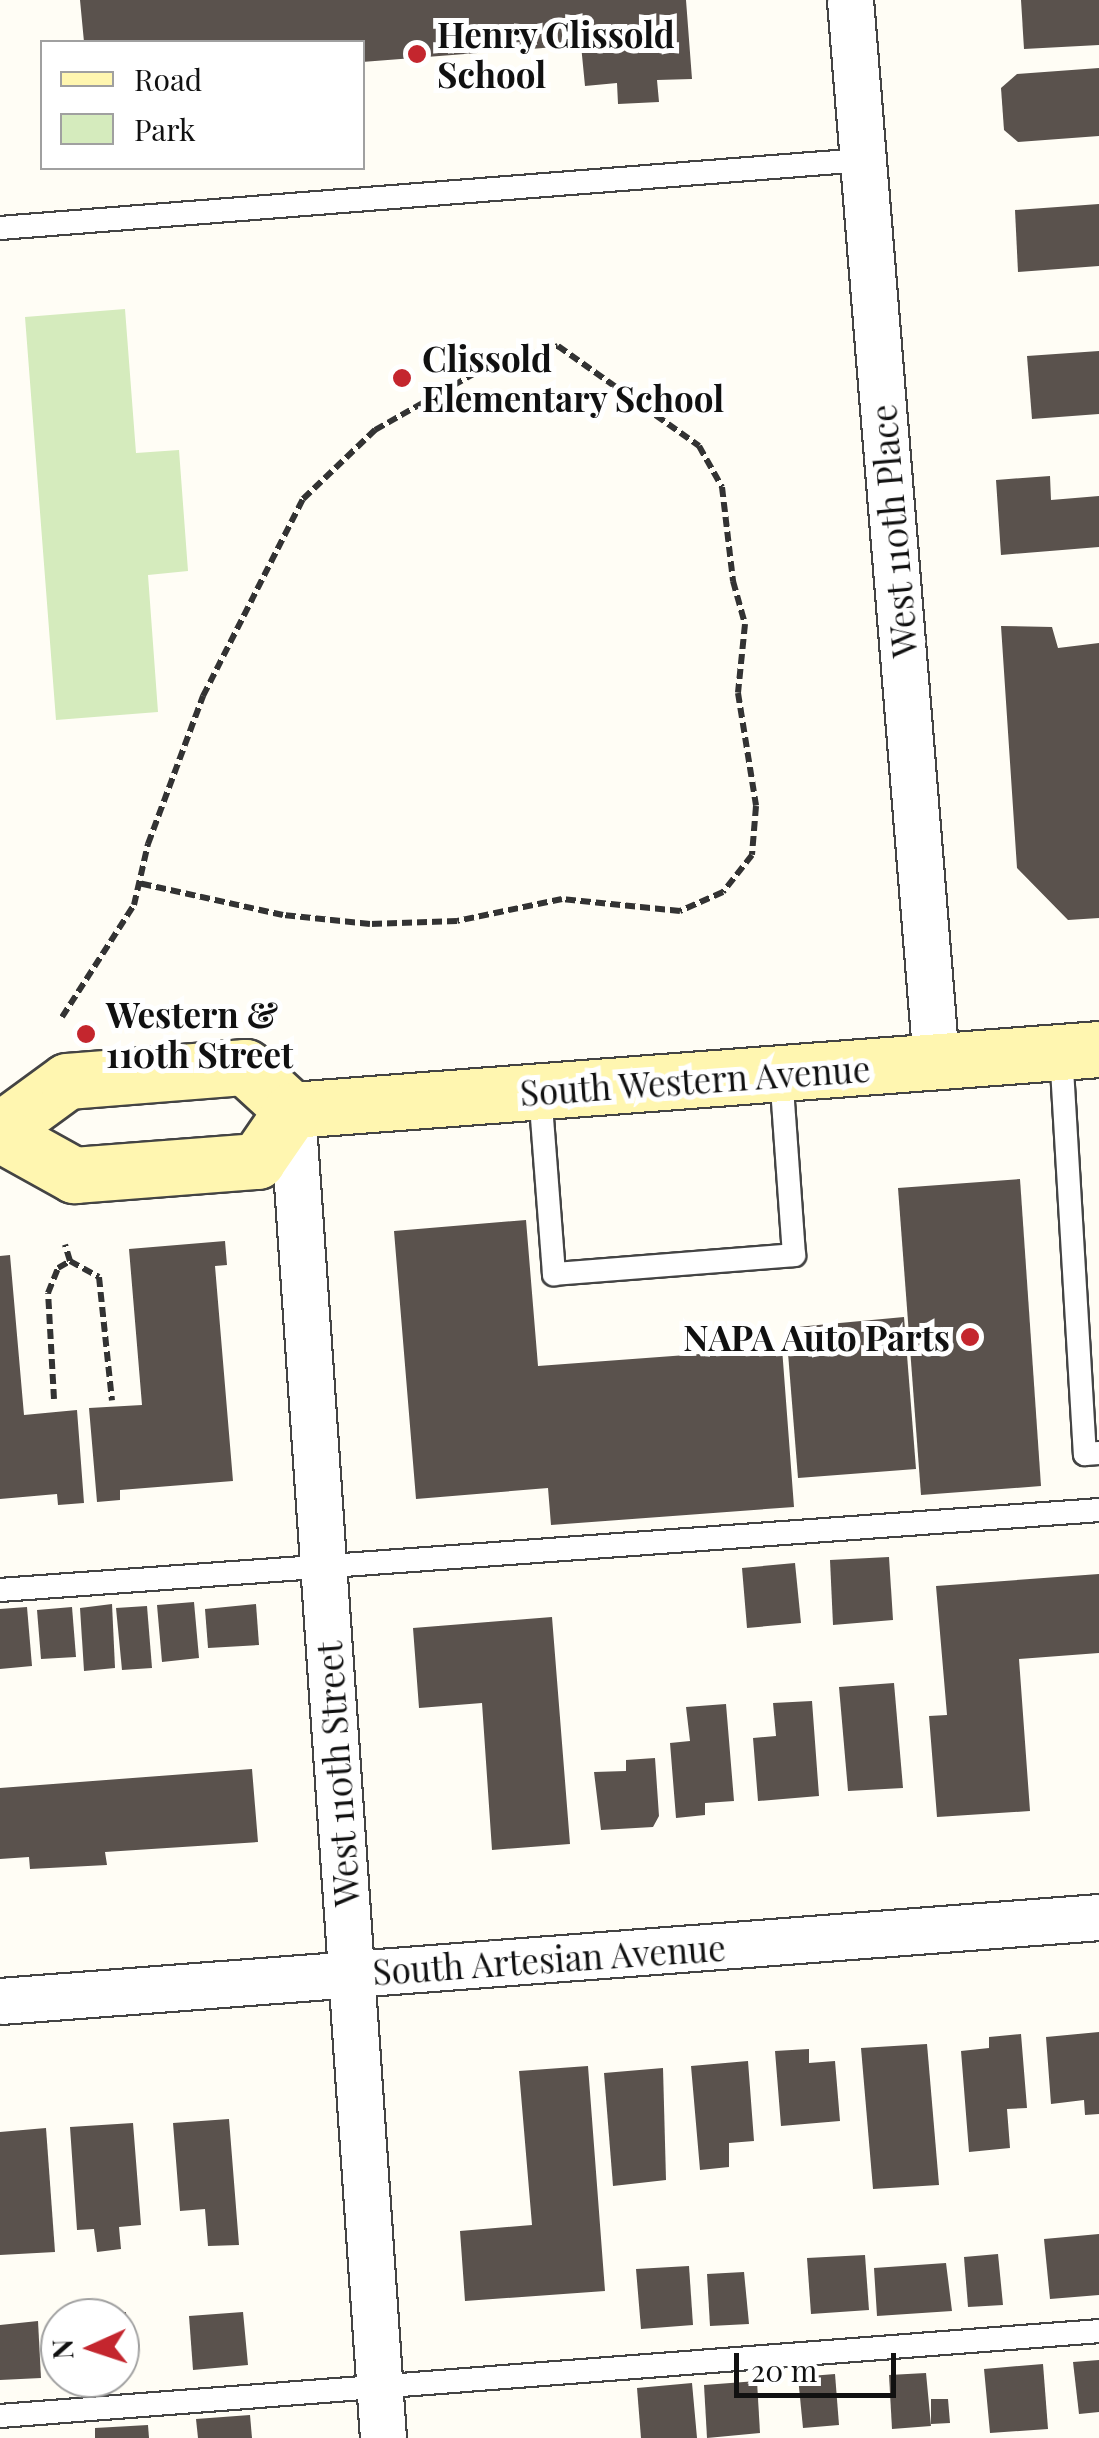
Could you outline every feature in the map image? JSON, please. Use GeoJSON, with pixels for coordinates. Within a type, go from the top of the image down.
{"type":"FeatureCollection","features":[{"type":"Feature","properties":{"kind":"main road","name":"South Western Avenue"},"geometry":{"type":"LineString","coordinates":[[292,1110],[1080,1051]]}},
{"type":"Feature","properties":{"kind":"main road"},"geometry":{"type":"LineString","coordinates":[[244,1067],[292,1110],[257,1161],[238,1163],[74,1175],[0,1132],[67,1080],[244,1067]]}},
{"type":"Feature","properties":{"kind":"street","name":"West 110th Place"},"geometry":{"type":"LineString","coordinates":[[850,0],[936,1062]]}},
{"type":"Feature","properties":{"kind":"street","name":"West 110th Street"},"geometry":{"type":"LineString","coordinates":[[292,1110],[383,2438]]}},
{"type":"Feature","properties":{"kind":"street","name":"South Artesian Avenue"},"geometry":{"type":"LineString","coordinates":[[0,2002],[1099,1918]]}},
{"type":"Feature","properties":{"kind":"lane"},"geometry":{"type":"LineString","coordinates":[[0,228],[862,160]]}},
{"type":"Feature","properties":{"kind":"lane"},"geometry":{"type":"LineString","coordinates":[[1080,1051],[1086,1454],[1099,1453]]}},
{"type":"Feature","properties":{"kind":"lane"},"geometry":{"type":"LineString","coordinates":[[540,1092],[554,1274],[794,1255],[781,1074]]}},
{"type":"Feature","properties":{"kind":"lane"},"geometry":{"type":"LineString","coordinates":[[0,1590],[1099,1510]]}},
{"type":"Feature","properties":{"kind":"lane"},"geometry":{"type":"LineString","coordinates":[[0,2416],[1099,2331]]}},
{"type":"Feature","properties":{"kind":"path"},"geometry":{"type":"LineString","coordinates":[[62,1016],[134,905],[139,883],[204,696],[303,499],[376,430],[484,368],[558,346],[700,446],[722,487],[733,582],[745,624],[738,693],[756,806],[752,855],[723,892],[680,911],[562,899],[457,921],[370,924],[284,915],[139,883]]}},
{"type":"Feature","properties":{"kind":"path"},"geometry":{"type":"LineString","coordinates":[[65,1245],[70,1261],[99,1277],[112,1400]]}},
{"type":"Feature","properties":{"kind":"path"},"geometry":{"type":"LineString","coordinates":[[54,1399],[48,1293],[58,1268],[70,1261]]}},
{"type":"Feature","properties":{"kind":"green space"},"geometry":{"type":"Polygon","coordinates":[[[125,309],[136,453],[179,450],[188,571],[148,575],[158,712],[56,720],[25,317],[125,309]]]}},
{"type":"Feature","properties":{"kind":"building","name":"Henry Clissold School"},"geometry":{"type":"Polygon","coordinates":[[[80,0],[686,0],[692,79],[657,80],[659,102],[618,104],[617,83],[585,86],[581,45],[365,62],[365,40],[84,40],[80,0]]]}},
{"type":"Feature","properties":{"kind":"building"},"geometry":{"type":"Polygon","coordinates":[[[1021,0],[1099,0],[1099,45],[1024,49],[1021,0]]]}},
{"type":"Feature","properties":{"kind":"building"},"geometry":{"type":"Polygon","coordinates":[[[1099,68],[1099,136],[1018,142],[1004,130],[1001,88],[1017,74],[1099,68]]]}},
{"type":"Feature","properties":{"kind":"building"},"geometry":{"type":"Polygon","coordinates":[[[1099,204],[1099,266],[1018,272],[1015,210],[1099,204]]]}},
{"type":"Feature","properties":{"kind":"building"},"geometry":{"type":"Polygon","coordinates":[[[1099,351],[1099,414],[1032,419],[1027,356],[1099,351]]]}},
{"type":"Feature","properties":{"kind":"building"},"geometry":{"type":"Polygon","coordinates":[[[1050,476],[1051,500],[1099,496],[1099,547],[1001,555],[996,480],[1050,476]]]}},
{"type":"Feature","properties":{"kind":"building"},"geometry":{"type":"Polygon","coordinates":[[[1001,626],[1052,627],[1058,648],[1099,643],[1099,918],[1068,920],[1017,868],[1001,626]]]}},
{"type":"Feature","properties":{"kind":"building","name":"NAPA Auto Parts"},"geometry":{"type":"Polygon","coordinates":[[[1020,1179],[1041,1486],[921,1495],[898,1188],[1020,1179]]]}},
{"type":"Feature","properties":{"kind":"building"},"geometry":{"type":"Polygon","coordinates":[[[526,1220],[538,1366],[782,1348],[794,1507],[551,1525],[548,1488],[416,1499],[394,1231],[526,1220]]]}},
{"type":"Feature","properties":{"kind":"building"},"geometry":{"type":"Polygon","coordinates":[[[225,1241],[227,1265],[215,1266],[233,1481],[120,1490],[120,1500],[97,1502],[89,1408],[142,1405],[129,1249],[225,1241]]]}},
{"type":"Feature","properties":{"kind":"building"},"geometry":{"type":"Polygon","coordinates":[[[10,1255],[24,1415],[77,1410],[84,1503],[58,1505],[57,1494],[0,1499],[0,1256],[10,1255]]]}},
{"type":"Feature","properties":{"kind":"building"},"geometry":{"type":"Polygon","coordinates":[[[904,1317],[916,1469],[798,1478],[786,1328],[904,1317]]]}},
{"type":"Feature","properties":{"kind":"building"},"geometry":{"type":"Polygon","coordinates":[[[889,1557],[893,1620],[833,1625],[830,1560],[889,1557]]]}},
{"type":"Feature","properties":{"kind":"building"},"geometry":{"type":"Polygon","coordinates":[[[795,1563],[801,1623],[747,1628],[742,1568],[795,1563]]]}},
{"type":"Feature","properties":{"kind":"building"},"geometry":{"type":"Polygon","coordinates":[[[1099,1574],[1099,1653],[1019,1659],[1030,1811],[937,1817],[929,1716],[947,1715],[936,1586],[1099,1574]]]}},
{"type":"Feature","properties":{"kind":"building"},"geometry":{"type":"Polygon","coordinates":[[[194,1602],[199,1658],[162,1662],[157,1605],[194,1602]]]}},
{"type":"Feature","properties":{"kind":"building"},"geometry":{"type":"Polygon","coordinates":[[[112,1604],[115,1668],[84,1671],[80,1608],[112,1604]]]}},
{"type":"Feature","properties":{"kind":"building"},"geometry":{"type":"Polygon","coordinates":[[[256,1604],[259,1645],[208,1648],[205,1609],[256,1604]]]}},
{"type":"Feature","properties":{"kind":"building"},"geometry":{"type":"Polygon","coordinates":[[[147,1606],[152,1668],[122,1670],[116,1608],[147,1606]]]}},
{"type":"Feature","properties":{"kind":"building"},"geometry":{"type":"Polygon","coordinates":[[[27,1607],[32,1666],[0,1669],[0,1609],[27,1607]]]}},
{"type":"Feature","properties":{"kind":"building"},"geometry":{"type":"Polygon","coordinates":[[[72,1607],[76,1657],[41,1659],[37,1610],[72,1607]]]}},
{"type":"Feature","properties":{"kind":"building"},"geometry":{"type":"Polygon","coordinates":[[[552,1617],[570,1844],[492,1850],[482,1703],[419,1708],[413,1628],[552,1617]]]}},
{"type":"Feature","properties":{"kind":"building"},"geometry":{"type":"Polygon","coordinates":[[[894,1683],[903,1788],[848,1791],[839,1687],[894,1683]]]}},
{"type":"Feature","properties":{"kind":"building"},"geometry":{"type":"Polygon","coordinates":[[[812,1701],[819,1796],[758,1801],[753,1738],[776,1736],[773,1703],[812,1701]]]}},
{"type":"Feature","properties":{"kind":"building"},"geometry":{"type":"Polygon","coordinates":[[[726,1704],[734,1801],[705,1803],[705,1815],[676,1818],[670,1743],[690,1741],[686,1707],[726,1704]]]}},
{"type":"Feature","properties":{"kind":"building"},"geometry":{"type":"Polygon","coordinates":[[[655,1758],[659,1816],[653,1827],[601,1830],[594,1772],[626,1771],[626,1760],[655,1758]]]}},
{"type":"Feature","properties":{"kind":"building"},"geometry":{"type":"Polygon","coordinates":[[[252,1769],[258,1842],[105,1852],[107,1865],[30,1869],[29,1857],[0,1859],[0,1788],[252,1769]]]}},
{"type":"Feature","properties":{"kind":"building"},"geometry":{"type":"Polygon","coordinates":[[[1099,2032],[1099,2114],[1085,2115],[1084,2100],[1051,2104],[1046,2037],[1099,2032]]]}},
{"type":"Feature","properties":{"kind":"building"},"geometry":{"type":"Polygon","coordinates":[[[1021,2034],[1027,2108],[1007,2109],[1010,2148],[969,2152],[961,2051],[989,2048],[989,2037],[1021,2034]]]}},
{"type":"Feature","properties":{"kind":"building"},"geometry":{"type":"Polygon","coordinates":[[[927,2044],[939,2185],[873,2189],[861,2048],[927,2044]]]}},
{"type":"Feature","properties":{"kind":"building"},"geometry":{"type":"Polygon","coordinates":[[[809,2049],[809,2063],[835,2061],[840,2121],[781,2126],[775,2051],[809,2049]]]}},
{"type":"Feature","properties":{"kind":"building"},"geometry":{"type":"Polygon","coordinates":[[[748,2061],[754,2141],[729,2143],[729,2167],[700,2170],[691,2066],[748,2061]]]}},
{"type":"Feature","properties":{"kind":"building"},"geometry":{"type":"Polygon","coordinates":[[[588,2066],[605,2291],[465,2301],[460,2231],[532,2225],[519,2071],[588,2066]]]}},
{"type":"Feature","properties":{"kind":"building"},"geometry":{"type":"Polygon","coordinates":[[[663,2068],[666,2180],[613,2186],[604,2073],[663,2068]]]}},
{"type":"Feature","properties":{"kind":"building"},"geometry":{"type":"Polygon","coordinates":[[[229,2119],[239,2245],[208,2246],[205,2209],[180,2211],[173,2123],[229,2119]]]}},
{"type":"Feature","properties":{"kind":"building"},"geometry":{"type":"Polygon","coordinates":[[[133,2123],[141,2225],[119,2227],[121,2249],[97,2252],[94,2229],[77,2230],[70,2127],[133,2123]]]}},
{"type":"Feature","properties":{"kind":"building"},"geometry":{"type":"Polygon","coordinates":[[[46,2128],[55,2252],[0,2255],[0,2132],[46,2128]]]}},
{"type":"Feature","properties":{"kind":"building"},"geometry":{"type":"Polygon","coordinates":[[[1099,2234],[1099,2295],[1050,2299],[1044,2239],[1099,2234]]]}},
{"type":"Feature","properties":{"kind":"building"},"geometry":{"type":"Polygon","coordinates":[[[998,2254],[1003,2305],[968,2307],[964,2257],[998,2254]]]}},
{"type":"Feature","properties":{"kind":"building"},"geometry":{"type":"Polygon","coordinates":[[[865,2255],[869,2310],[811,2314],[807,2258],[865,2255]]]}},
{"type":"Feature","properties":{"kind":"building"},"geometry":{"type":"Polygon","coordinates":[[[946,2263],[952,2311],[877,2316],[874,2268],[946,2263]]]}},
{"type":"Feature","properties":{"kind":"building"},"geometry":{"type":"Polygon","coordinates":[[[689,2266],[693,2325],[641,2329],[636,2269],[689,2266]]]}},
{"type":"Feature","properties":{"kind":"building"},"geometry":{"type":"Polygon","coordinates":[[[744,2272],[749,2324],[710,2326],[707,2274],[744,2272]]]}},
{"type":"Feature","properties":{"kind":"building"},"geometry":{"type":"Polygon","coordinates":[[[243,2312],[248,2365],[193,2370],[189,2316],[243,2312]]]}},
{"type":"Feature","properties":{"kind":"building"},"geometry":{"type":"Polygon","coordinates":[[[38,2321],[40,2378],[0,2380],[0,2325],[38,2321]]]}},
{"type":"Feature","properties":{"kind":"building"},"geometry":{"type":"Polygon","coordinates":[[[1099,2360],[1099,2412],[1079,2414],[1073,2362],[1099,2360]]]}},
{"type":"Feature","properties":{"kind":"building"},"geometry":{"type":"Polygon","coordinates":[[[1043,2364],[1048,2429],[990,2433],[984,2369],[1043,2364]]]}},
{"type":"Feature","properties":{"kind":"building"},"geometry":{"type":"Polygon","coordinates":[[[926,2373],[931,2426],[892,2429],[889,2375],[926,2373]]]}},
{"type":"Feature","properties":{"kind":"building"},"geometry":{"type":"Polygon","coordinates":[[[835,2374],[839,2425],[803,2428],[798,2377],[835,2374]]]}},
{"type":"Feature","properties":{"kind":"building"},"geometry":{"type":"Polygon","coordinates":[[[757,2381],[760,2433],[707,2438],[704,2385],[757,2381]]]}},
{"type":"Feature","properties":{"kind":"building"},"geometry":{"type":"Polygon","coordinates":[[[692,2383],[697,2438],[641,2438],[637,2388],[692,2383]]]}},
{"type":"Feature","properties":{"kind":"building"},"geometry":{"type":"Polygon","coordinates":[[[931,2399],[948,2399],[950,2423],[931,2424],[931,2399]]]}},
{"type":"Feature","properties":{"kind":"building"},"geometry":{"type":"Polygon","coordinates":[[[250,2415],[252,2438],[198,2438],[196,2419],[250,2415]]]}},
{"type":"Feature","properties":{"kind":"building"},"geometry":{"type":"Polygon","coordinates":[[[148,2425],[149,2438],[95,2438],[95,2428],[148,2425]]]}},
{"type":"Feature","properties":{"kind":"place","name":"Henry Clissold School"},"geometry":{"type":"Point","coordinates":[417,54]}},
{"type":"Feature","properties":{"kind":"place","name":"Clissold Elementary School"},"geometry":{"type":"Point","coordinates":[402,378]}},
{"type":"Feature","properties":{"kind":"place","name":"Western & 110th Street"},"geometry":{"type":"Point","coordinates":[86,1034]}},
{"type":"Feature","properties":{"kind":"place","name":"NAPA Auto Parts"},"geometry":{"type":"Point","coordinates":[970,1337]}}]}
